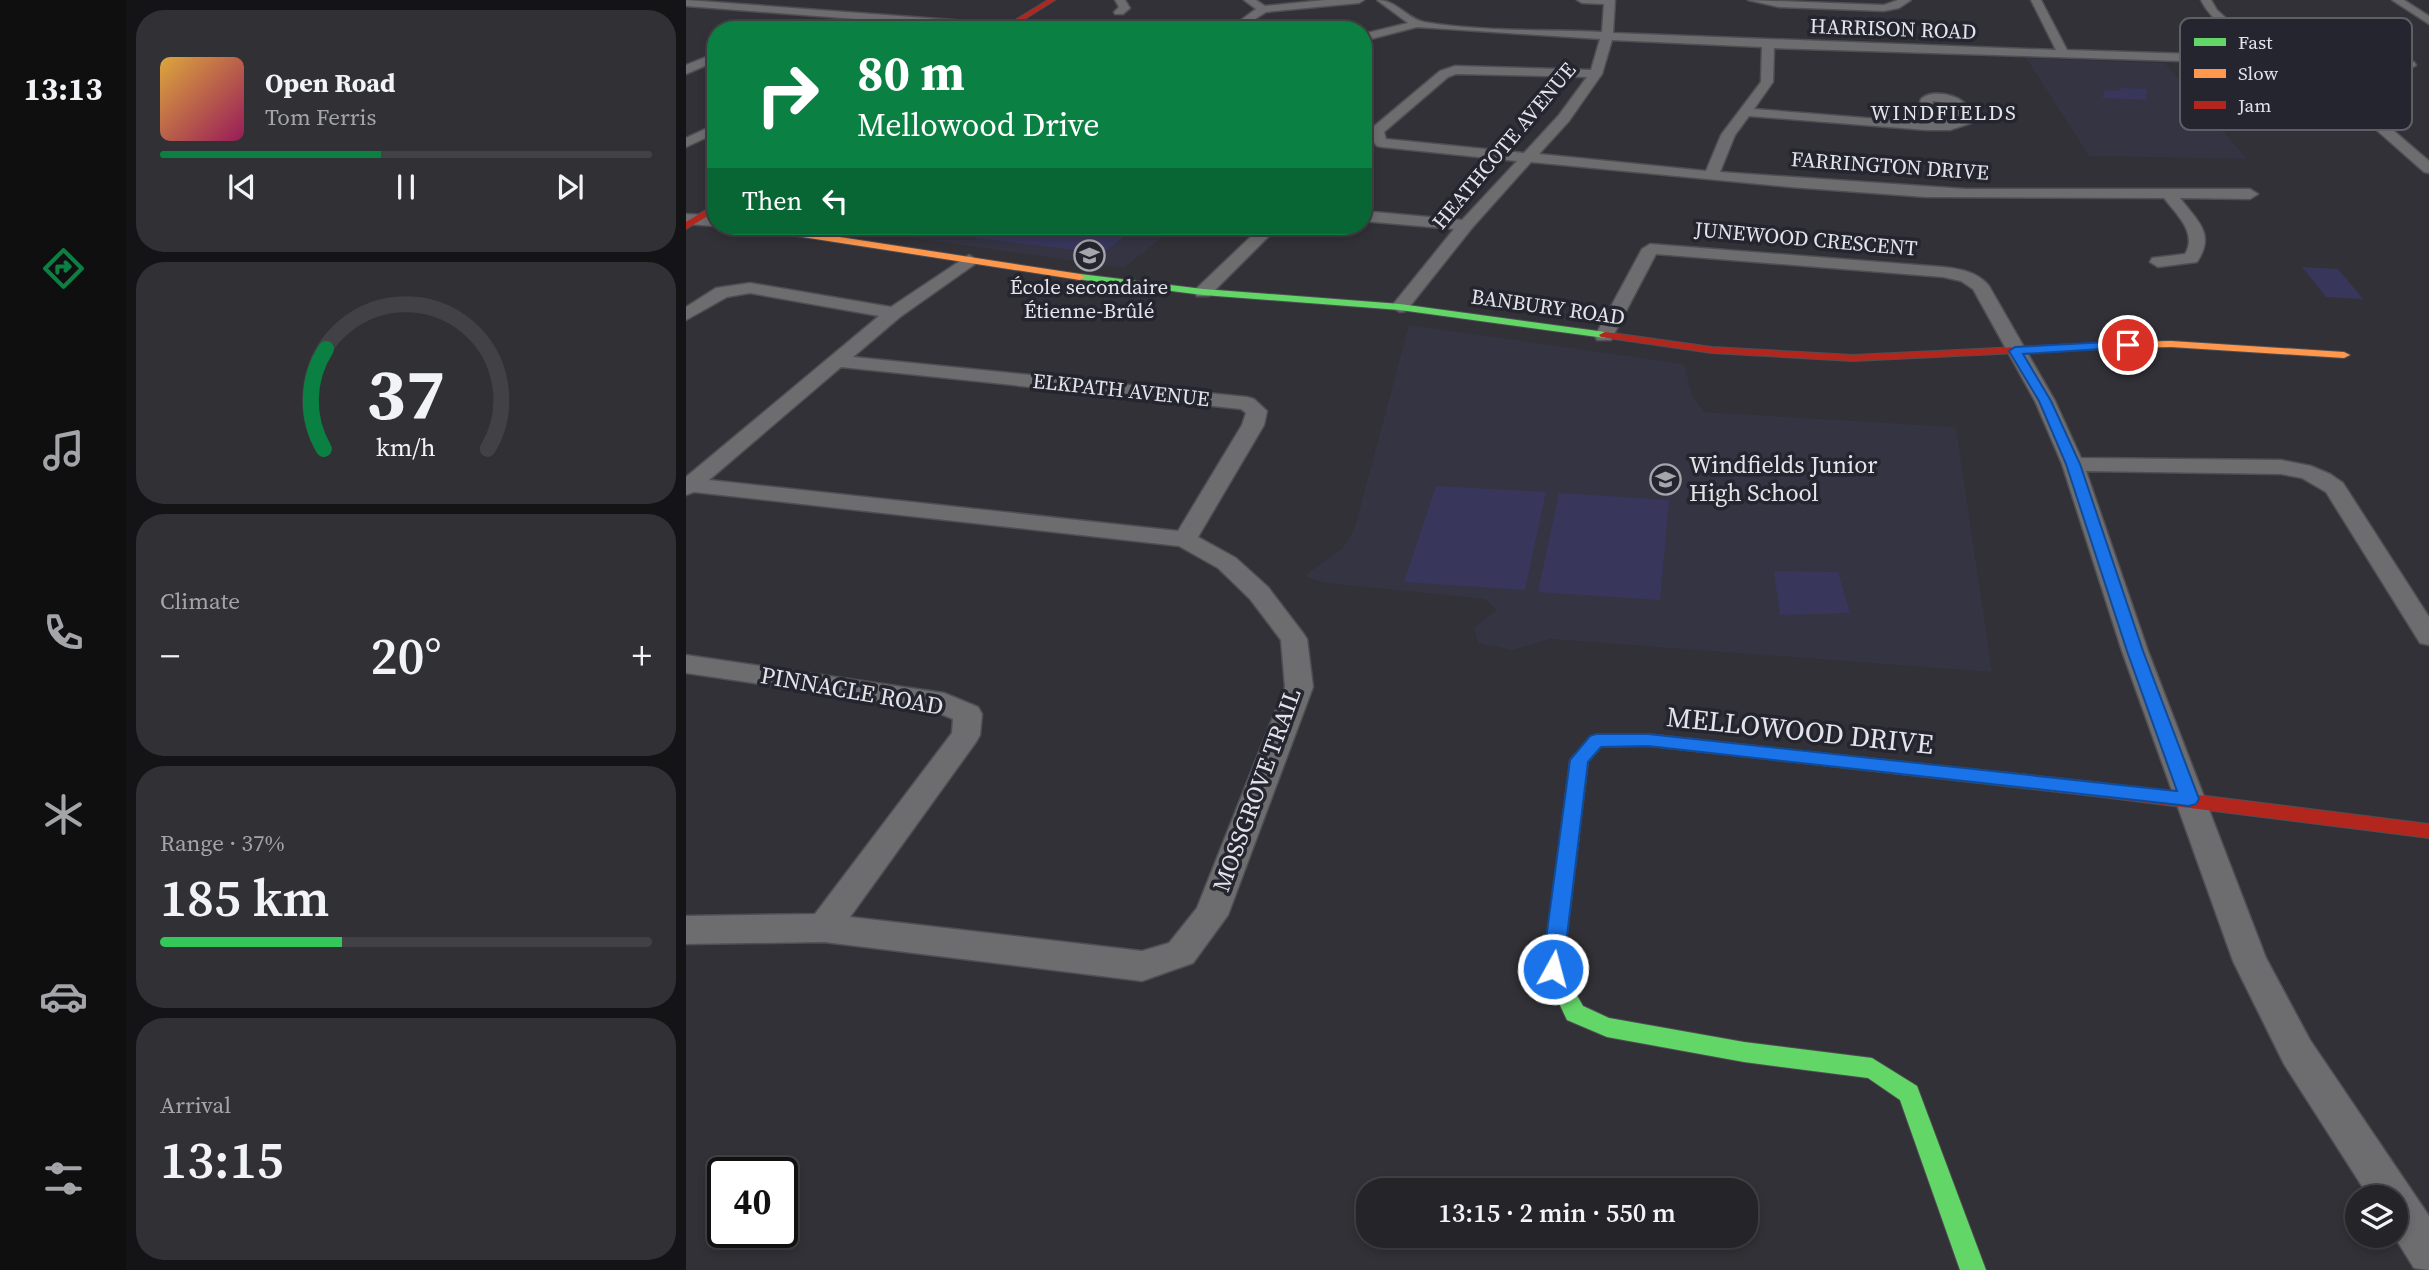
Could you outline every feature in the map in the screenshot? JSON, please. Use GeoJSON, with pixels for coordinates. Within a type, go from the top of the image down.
{"type":"FeatureCollection","features":[{"type":"Feature","properties":{"kind":"street"},"geometry":{"type":"LineString","coordinates":[[1017,21],[1052,0]]}},
{"type":"Feature","properties":{"kind":"street"},"geometry":{"type":"LineString","coordinates":[[1249,0],[1263,9]]}},
{"type":"Feature","properties":{"kind":"street"},"geometry":{"type":"LineString","coordinates":[[1245,21],[1263,9],[1359,0]]}},
{"type":"Feature","properties":{"kind":"street"},"geometry":{"type":"LineString","coordinates":[[1382,0],[1417,24]]}},
{"type":"Feature","properties":{"kind":"street"},"geometry":{"type":"LineString","coordinates":[[1582,0],[1610,1]]}},
{"type":"Feature","properties":{"kind":"street"},"geometry":{"type":"LineString","coordinates":[[1753,0],[1779,4],[1884,8],[1906,0]]}},
{"type":"Feature","properties":{"kind":"street"},"geometry":{"type":"LineString","coordinates":[[2036,0],[2063,53]]}},
{"type":"Feature","properties":{"kind":"street"},"geometry":{"type":"LineString","coordinates":[[2206,0],[2207,6],[2220,18]]}},
{"type":"Feature","properties":{"kind":"street"},"geometry":{"type":"LineString","coordinates":[[2397,0],[2429,21]]}},
{"type":"Feature","properties":{"kind":"street","name":"HEATHCOTE AVENUE"},"geometry":{"type":"LineString","coordinates":[[1400,307],[1466,225],[1564,118],[1596,74],[1607,36],[1610,1]]}},
{"type":"Feature","properties":{"kind":"street"},"geometry":{"type":"LineString","coordinates":[[686,3],[906,21]]}},
{"type":"Feature","properties":{"kind":"street"},"geometry":{"type":"LineString","coordinates":[[1372,36],[1417,24]]}},
{"type":"Feature","properties":{"kind":"street","name":"HARRISON ROAD"},"geometry":{"type":"LineString","coordinates":[[1417,24],[1768,44],[2180,57]]}},
{"type":"Feature","properties":{"kind":"street"},"geometry":{"type":"LineString","coordinates":[[1711,174],[1728,135],[1767,82],[1768,44]]}},
{"type":"Feature","properties":{"kind":"street"},"geometry":{"type":"LineString","coordinates":[[694,51],[707,53]]}},
{"type":"Feature","properties":{"kind":"street"},"geometry":{"type":"LineString","coordinates":[[686,69],[707,58]]}},
{"type":"Feature","properties":{"kind":"street","name":"FARRINGTON DRIVE"},"geometry":{"type":"LineString","coordinates":[[1596,74],[1455,70],[1444,74],[1377,131],[1378,138],[1382,143],[1939,192],[2018,195],[2168,192],[2250,194]]}},
{"type":"Feature","properties":{"kind":"street"},"geometry":{"type":"LineString","coordinates":[[1746,112],[1922,125]]}},
{"type":"Feature","properties":{"kind":"street"},"geometry":{"type":"LineString","coordinates":[[2384,130],[2429,169]]}},
{"type":"Feature","properties":{"kind":"street"},"geometry":{"type":"LineString","coordinates":[[686,143],[707,132]]}},
{"type":"Feature","properties":{"kind":"street"},"geometry":{"type":"LineString","coordinates":[[2158,262],[2191,258],[2197,247],[2199,234],[2168,192]]}},
{"type":"Feature","properties":{"kind":"street"},"geometry":{"type":"LineString","coordinates":[[689,218],[707,201]]}},
{"type":"Feature","properties":{"kind":"street"},"geometry":{"type":"LineString","coordinates":[[689,218],[707,211]]}},
{"type":"Feature","properties":{"kind":"street"},"geometry":{"type":"LineString","coordinates":[[1372,217],[1466,225]]}},
{"type":"Feature","properties":{"kind":"street"},"geometry":{"type":"LineString","coordinates":[[689,218],[707,220]]}},
{"type":"Feature","properties":{"kind":"street","name":"BANBURY ROAD"},"geometry":{"type":"LineString","coordinates":[[809,235],[1203,292],[1400,307],[1712,350],[1853,358],[2171,344],[2344,355]]}},
{"type":"Feature","properties":{"kind":"street"},"geometry":{"type":"LineString","coordinates":[[1203,292],[1262,235]]}},
{"type":"Feature","properties":{"kind":"street","name":"JUNEWOOD CRESCENT"},"geometry":{"type":"LineString","coordinates":[[1604,336],[1650,249],[1961,275],[1974,280],[1980,286],[2015,351]]}},
{"type":"Feature","properties":{"kind":"street"},"geometry":{"type":"LineString","coordinates":[[688,487],[894,313],[969,260]]}},
{"type":"Feature","properties":{"kind":"street"},"geometry":{"type":"LineString","coordinates":[[686,314],[722,292],[750,288],[894,313]]}},
{"type":"Feature","properties":{"kind":"street"},"geometry":{"type":"LineString","coordinates":[[2015,351],[2045,401],[2073,464],[2135,651],[2250,961],[2297,1052],[2384,1185]]}},
{"type":"Feature","properties":{"kind":"street","name":"ELKPATH AVENUE"},"geometry":{"type":"LineString","coordinates":[[836,361],[1247,403],[1257,411],[1253,425],[1185,539]]}},
{"type":"Feature","properties":{"kind":"street"},"geometry":{"type":"LineString","coordinates":[[2073,464],[2281,467],[2302,469],[2322,478],[2334,488],[2429,637]]}},
{"type":"Feature","properties":{"kind":"street","name":"MOSSGROVE TRAIL"},"geometry":{"type":"LineString","coordinates":[[686,930],[824,928],[1142,966],[1181,953],[1211,915],[1299,687],[1293,639],[1259,593],[1227,563],[1185,539],[688,487]]}},
{"type":"Feature","properties":{"kind":"street","name":"PINNACLE ROAD"},"geometry":{"type":"LineString","coordinates":[[686,664],[934,700],[968,714],[966,735],[824,928]]}},
{"type":"Feature","properties":{"kind":"street","name":"MELLOWOOD DRIVE"},"geometry":{"type":"LineString","coordinates":[[1973,1270],[1909,1093],[1872,1068],[1744,1052],[1607,1027],[1575,1013],[1553,969],[1579,760],[1596,741],[1648,740],[2189,799],[2429,831]]}},
{"type":"Feature","properties":{"kind":"street"},"geometry":{"type":"LineString","coordinates":[[2408,1221],[2429,1253]]}},
{"type":"Feature","properties":{"kind":"shaded area"},"geometry":{"type":"Polygon","coordinates":[[[2026,58],[2165,63],[2180,81],[2180,130],[2222,130],[2247,159],[2089,156],[2026,58]]]}},
{"type":"Feature","properties":{"kind":"shaded area"},"geometry":{"type":"Polygon","coordinates":[[[2122,88],[2147,89],[2146,100],[2102,98],[2105,90],[2117,91],[2122,88]]]}},
{"type":"Feature","properties":{"kind":"shaded area","name":"École secondaire Étienne-Brûlé"},"geometry":{"type":"Polygon","coordinates":[[[891,235],[1165,235],[1124,268],[891,235]]]}},
{"type":"Feature","properties":{"kind":"shaded area"},"geometry":{"type":"Polygon","coordinates":[[[979,235],[1126,235],[1103,253],[974,238],[979,235]]]}},
{"type":"Feature","properties":{"kind":"shaded area"},"geometry":{"type":"Polygon","coordinates":[[[2302,267],[2338,269],[2363,299],[2326,297],[2302,267]]]}},
{"type":"Feature","properties":{"kind":"shaded area","name":"Windfields Junior High School"},"geometry":{"type":"Polygon","coordinates":[[[1409,325],[1684,364],[1692,395],[1704,412],[1956,427],[1992,672],[1551,639],[1512,650],[1478,643],[1474,628],[1497,610],[1485,599],[1325,583],[1304,576],[1343,548],[1354,530],[1409,325]]]}},
{"type":"Feature","properties":{"kind":"shaded area"},"geometry":{"type":"Polygon","coordinates":[[[1436,486],[1546,492],[1525,590],[1404,582],[1436,486]]]}},
{"type":"Feature","properties":{"kind":"shaded area"},"geometry":{"type":"Polygon","coordinates":[[[1559,493],[1669,500],[1660,600],[1538,592],[1559,493]]]}},
{"type":"Feature","properties":{"kind":"shaded area"},"geometry":{"type":"Polygon","coordinates":[[[1774,571],[1838,572],[1850,613],[1780,615],[1774,571]]]}},
{"type":"Feature","properties":{"kind":"traffic: fast"},"geometry":{"type":"LineString","coordinates":[[1080,277],[1203,292],[1400,307],[1605,335]]}},
{"type":"Feature","properties":{"kind":"traffic: fast"},"geometry":{"type":"LineString","coordinates":[[1560,984],[1575,1013],[1607,1027],[1744,1052],[1872,1068],[1909,1093],[1973,1270]]}},
{"type":"Feature","properties":{"kind":"traffic: slow"},"geometry":{"type":"LineString","coordinates":[[809,235],[1080,277]]}},
{"type":"Feature","properties":{"kind":"traffic: slow"},"geometry":{"type":"LineString","coordinates":[[2122,345],[2171,344],[2344,355]]}},
{"type":"Feature","properties":{"kind":"traffic: slow"},"geometry":{"type":"LineString","coordinates":[[1793,756],[2094,789]]}},
{"type":"Feature","properties":{"kind":"traffic: jam"},"geometry":{"type":"LineString","coordinates":[[1017,21],[1052,0]]}},
{"type":"Feature","properties":{"kind":"traffic: jam"},"geometry":{"type":"LineString","coordinates":[[686,226],[707,213]]}},
{"type":"Feature","properties":{"kind":"traffic: jam"},"geometry":{"type":"LineString","coordinates":[[1605,335],[1712,350],[1853,358],[2122,345]]}},
{"type":"Feature","properties":{"kind":"traffic: jam"},"geometry":{"type":"LineString","coordinates":[[1560,984],[1553,969],[1579,760],[1596,741],[1648,740],[1793,756]]}},
{"type":"Feature","properties":{"kind":"traffic: jam"},"geometry":{"type":"LineString","coordinates":[[2094,789],[2429,831]]}},
{"type":"Feature","properties":{"kind":"place","name":"École secondaire Étienne-Brûlé"},"geometry":{"type":"Point","coordinates":[1089,255]}},
{"type":"Feature","properties":{"kind":"place","name":"Windfields Junior High School"},"geometry":{"type":"Point","coordinates":[1666,479]}},
{"type":"Feature","properties":{"kind":"district","name":"WINDFIELDS"},"geometry":{"type":"Point","coordinates":[1944,113]}},
{"type":"Feature","properties":{"kind":"route"},"geometry":{"type":"LineString","coordinates":[[1553,969],[1579,760],[1596,741],[1648,740],[2189,799],[2135,651],[2073,464],[2045,401],[2015,351],[2128,345]]}}]}
